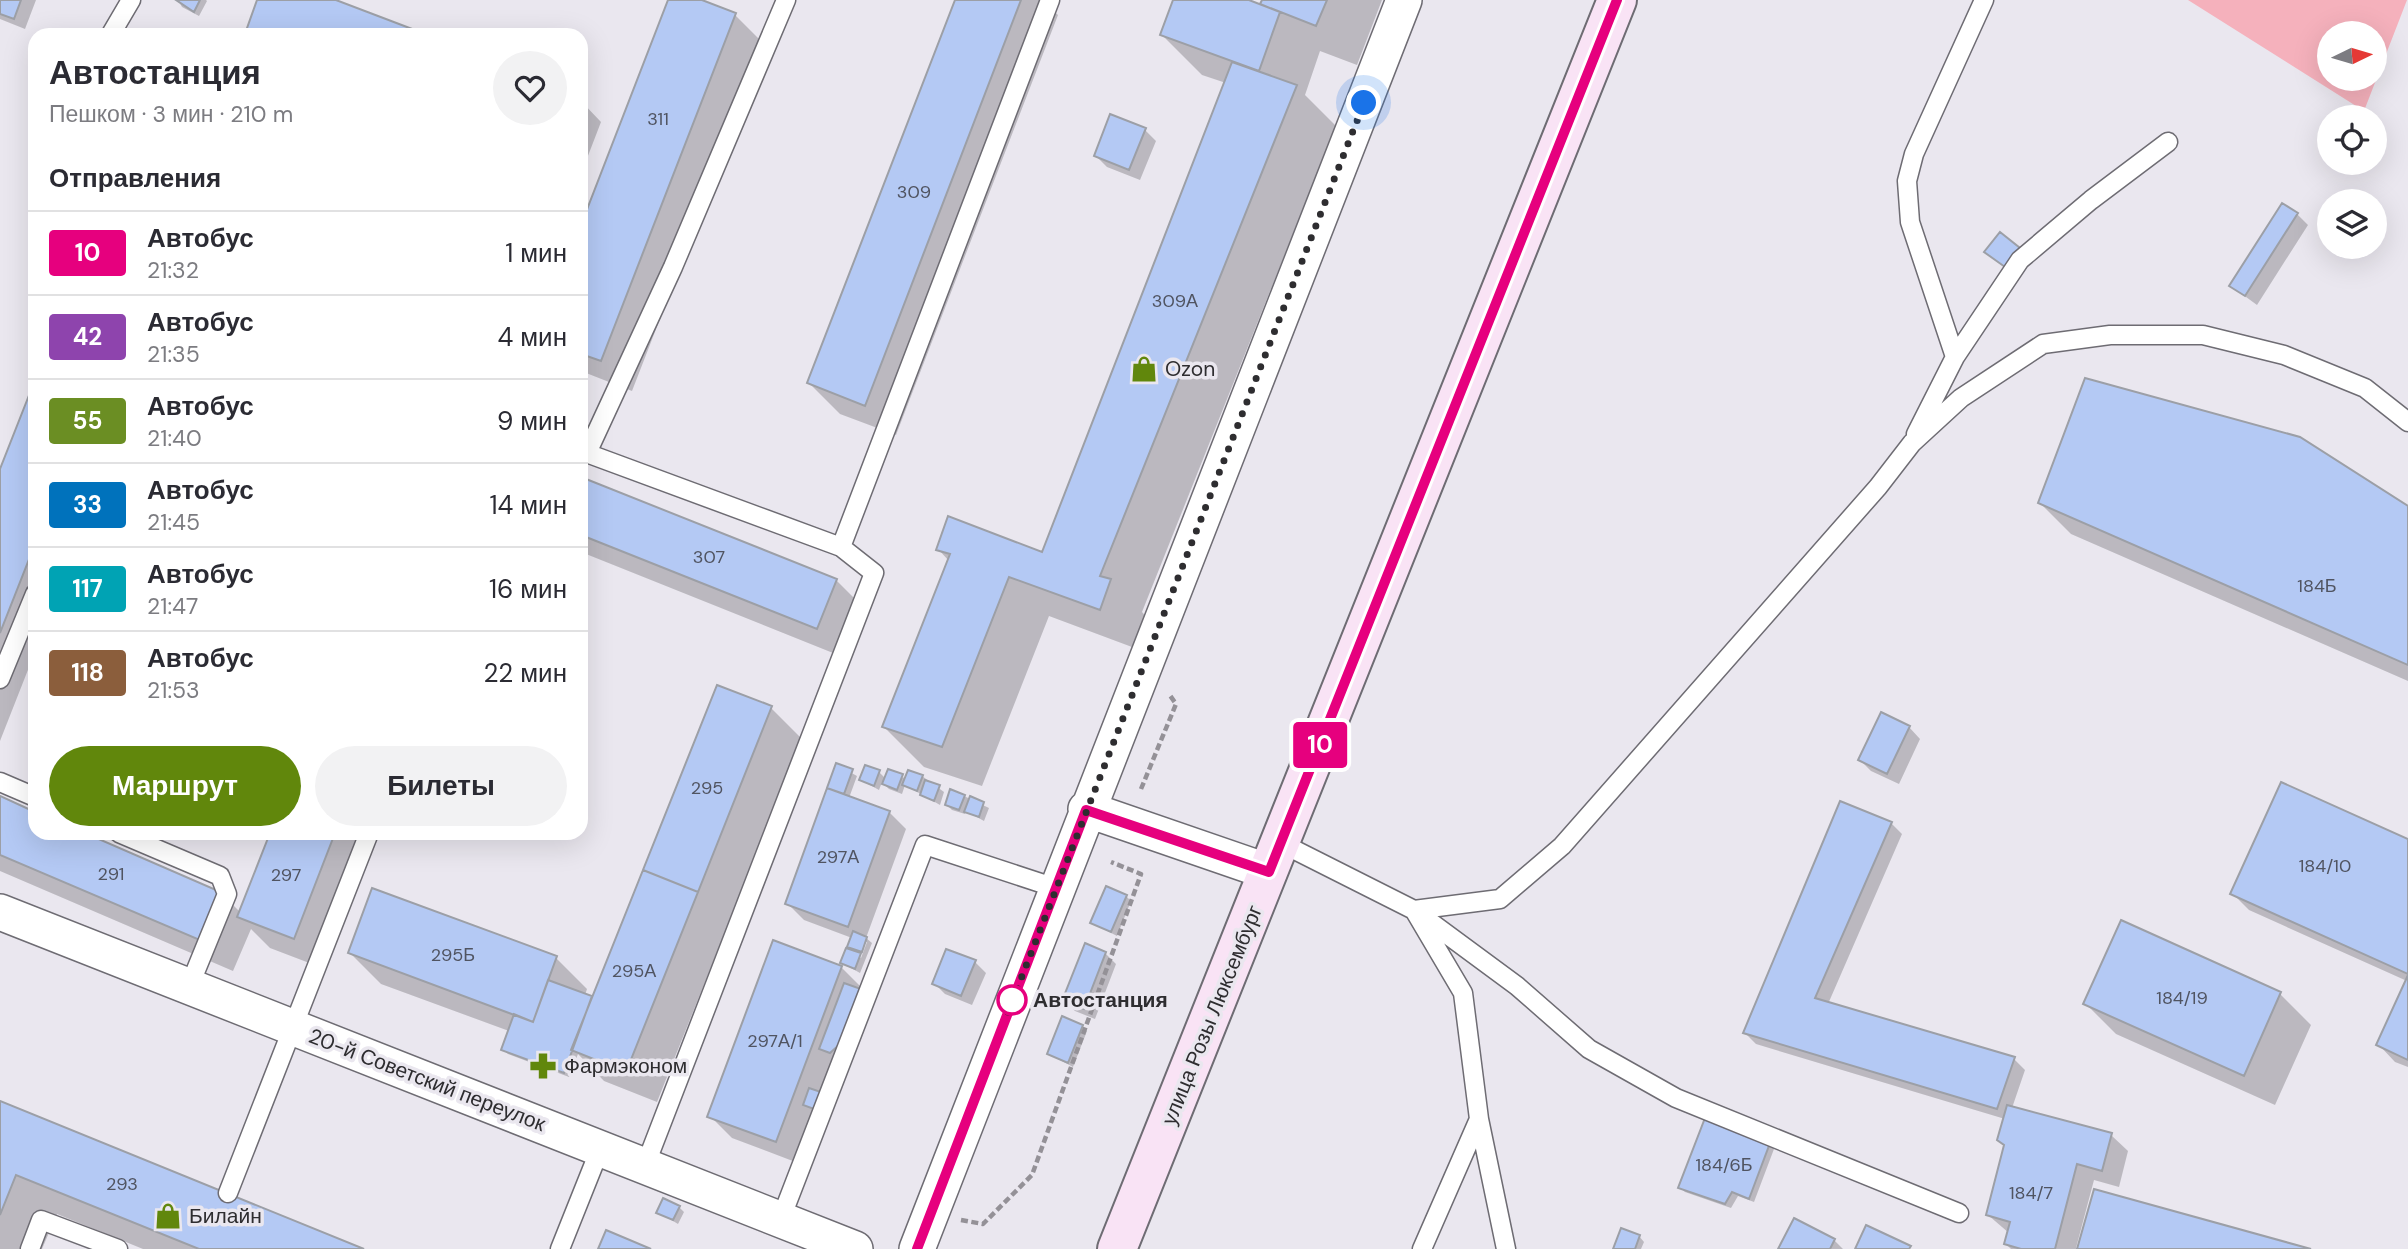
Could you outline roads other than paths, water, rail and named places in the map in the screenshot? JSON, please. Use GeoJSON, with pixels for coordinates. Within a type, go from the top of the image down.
{"type":"FeatureCollection","features":[{"type":"Feature","properties":{"kind":"main road","name":"улица Розы Люксембург"},"geometry":{"type":"LineString","coordinates":[[1117,1249],[1617,0]]}},
{"type":"Feature","properties":{"kind":"street"},"geometry":{"type":"LineString","coordinates":[[917,1249],[1404,0]]}},
{"type":"Feature","properties":{"kind":"street"},"geometry":{"type":"LineString","coordinates":[[1086,810],[1275,858]]}},
{"type":"Feature","properties":{"kind":"street","name":"20-й Советский переулок"},"geometry":{"type":"LineString","coordinates":[[0,912],[855,1249]]}},
{"type":"Feature","properties":{"kind":"lane"},"geometry":{"type":"LineString","coordinates":[[115,28],[131,0]]}},
{"type":"Feature","properties":{"kind":"lane"},"geometry":{"type":"LineString","coordinates":[[588,444],[673,267],[786,0]]}},
{"type":"Feature","properties":{"kind":"lane"},"geometry":{"type":"LineString","coordinates":[[841,547],[1050,0]]}},
{"type":"Feature","properties":{"kind":"lane"},"geometry":{"type":"LineString","coordinates":[[1955,357],[1910,222],[1907,180],[1914,154],[1984,0]]}},
{"type":"Feature","properties":{"kind":"lane"},"geometry":{"type":"LineString","coordinates":[[1912,443],[1955,357],[2020,260],[2091,200],[2168,142]]}},
{"type":"Feature","properties":{"kind":"lane"},"geometry":{"type":"LineString","coordinates":[[1415,910],[1500,899],[1562,846],[1878,487],[1912,443],[1961,398],[2043,344],[2110,335],[2203,335],[2284,355],[2365,388],[2408,422]]}},
{"type":"Feature","properties":{"kind":"lane"},"geometry":{"type":"LineString","coordinates":[[588,453],[841,547],[874,573],[645,1166]]}},
{"type":"Feature","properties":{"kind":"lane"},"geometry":{"type":"LineString","coordinates":[[0,679],[28,611]]}},
{"type":"Feature","properties":{"kind":"lane"},"geometry":{"type":"LineString","coordinates":[[0,782],[28,794]]}},
{"type":"Feature","properties":{"kind":"lane"},"geometry":{"type":"LineString","coordinates":[[135,840],[220,876],[227,894],[189,987]]}},
{"type":"Feature","properties":{"kind":"lane"},"geometry":{"type":"LineString","coordinates":[[228,1194],[366,840]]}},
{"type":"Feature","properties":{"kind":"lane"},"geometry":{"type":"LineString","coordinates":[[780,1221],[925,845],[1056,888]]}},
{"type":"Feature","properties":{"kind":"lane"},"geometry":{"type":"LineString","coordinates":[[1275,858],[1415,910],[1517,986],[1590,1049],[1676,1098],[1959,1213]]}},
{"type":"Feature","properties":{"kind":"lane"},"geometry":{"type":"LineString","coordinates":[[1415,910],[1463,993],[1479,1119],[1506,1249]]}},
{"type":"Feature","properties":{"kind":"lane"},"geometry":{"type":"LineString","coordinates":[[1422,1249],[1479,1119]]}},
{"type":"Feature","properties":{"kind":"lane"},"geometry":{"type":"LineString","coordinates":[[560,1249],[600,1149]]}},
{"type":"Feature","properties":{"kind":"lane"},"geometry":{"type":"LineString","coordinates":[[30,1249],[41,1220],[117,1249]]}},
{"type":"Feature","properties":{"kind":"place","name":"Ozon"},"geometry":{"type":"Point","coordinates":[1144,369]}},
{"type":"Feature","properties":{"kind":"place","name":"Автостанция"},"geometry":{"type":"Point","coordinates":[1012,1000]}},
{"type":"Feature","properties":{"kind":"place","name":"Фармэконом"},"geometry":{"type":"Point","coordinates":[543,1066]}},
{"type":"Feature","properties":{"kind":"place","name":"Билайн"},"geometry":{"type":"Point","coordinates":[168,1216]}}]}
